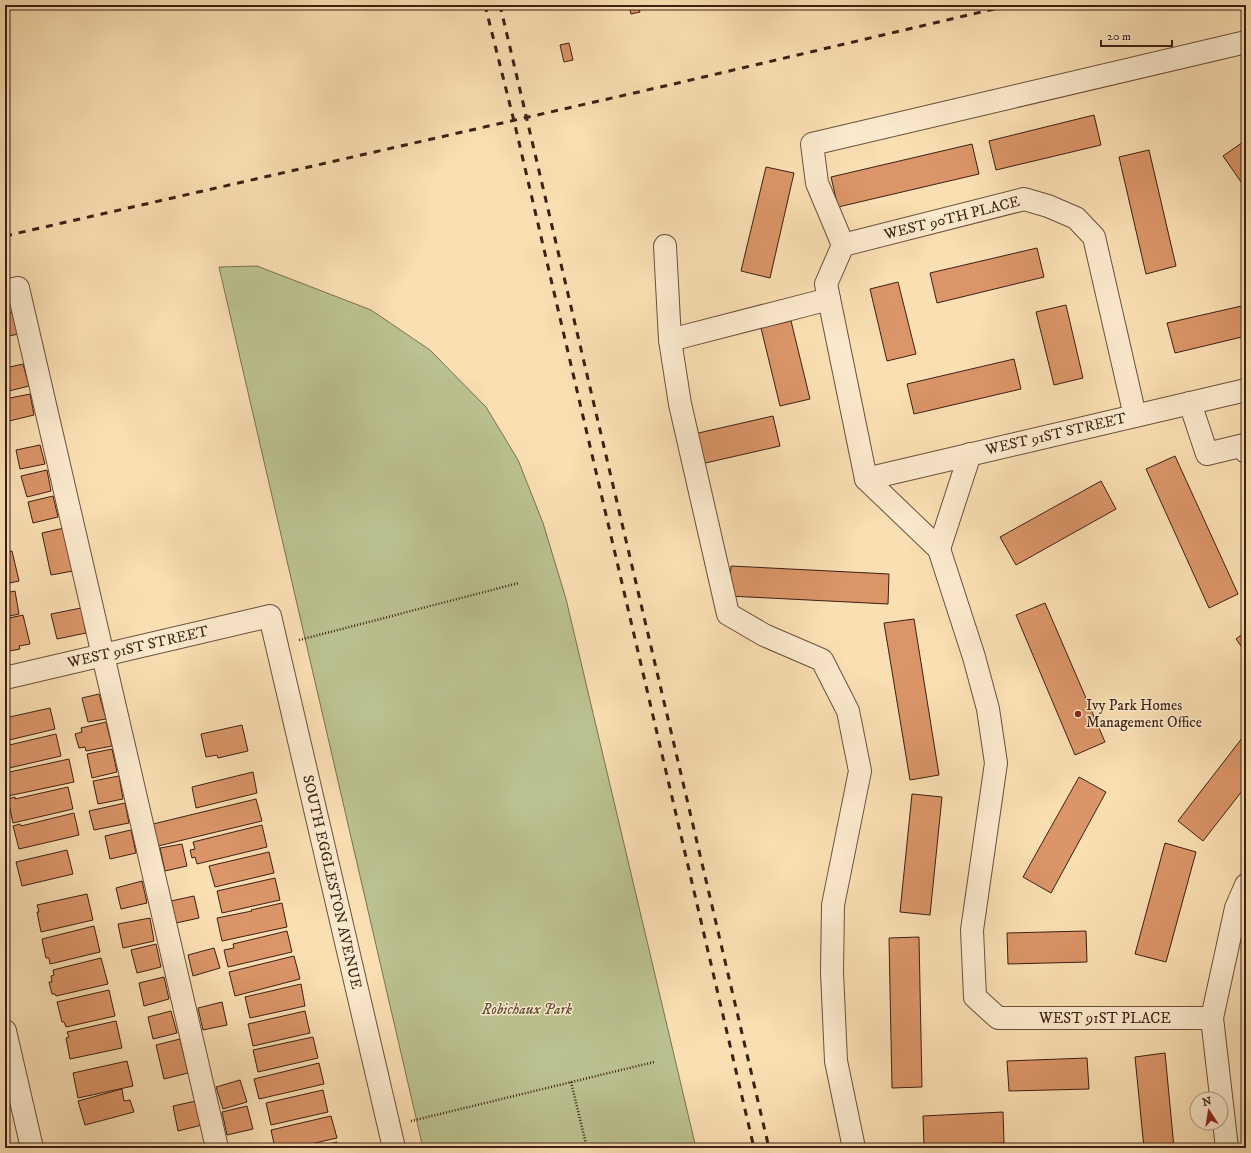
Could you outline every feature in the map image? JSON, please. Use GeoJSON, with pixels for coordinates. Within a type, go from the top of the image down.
{"type":"FeatureCollection","features":[{"type":"Feature","properties":{"kind":"street"},"geometry":{"type":"LineString","coordinates":[[970,454],[940,550],[866,479],[827,291],[843,245],[817,183],[812,144],[1246,42]]}},
{"type":"Feature","properties":{"kind":"street","name":"WEST 90TH PLACE"},"geometry":{"type":"LineString","coordinates":[[843,245],[1024,200],[1048,206],[1076,218],[1094,237],[1135,416]]}},
{"type":"Feature","properties":{"kind":"street"},"geometry":{"type":"LineString","coordinates":[[665,246],[670,340],[680,404],[728,614],[764,635],[822,660],[848,711],[860,771],[833,905],[832,972],[836,1061],[854,1148]]}},
{"type":"Feature","properties":{"kind":"street"},"geometry":{"type":"LineString","coordinates":[[5,291],[18,288],[217,1148]]}},
{"type":"Feature","properties":{"kind":"street"},"geometry":{"type":"LineString","coordinates":[[670,340],[827,291]]}},
{"type":"Feature","properties":{"kind":"street","name":"WEST 91ST STREET"},"geometry":{"type":"LineString","coordinates":[[866,479],[1246,390]]}},
{"type":"Feature","properties":{"kind":"street"},"geometry":{"type":"LineString","coordinates":[[1190,403],[1207,454],[1245,447]]}},
{"type":"Feature","properties":{"kind":"street","name":"WEST 91ST PLACE"},"geometry":{"type":"LineString","coordinates":[[940,550],[974,657],[988,709],[996,763],[972,930],[975,997],[998,1018],[1212,1018]]}},
{"type":"Feature","properties":{"kind":"street","name":"WEST 91ST STREET"},"geometry":{"type":"LineString","coordinates":[[5,678],[270,616]]}},
{"type":"Feature","properties":{"kind":"street","name":"SOUTH EGGLESTON AVENUE"},"geometry":{"type":"LineString","coordinates":[[270,616],[394,1148]]}},
{"type":"Feature","properties":{"kind":"street"},"geometry":{"type":"LineString","coordinates":[[1227,1148],[1212,1018],[1236,908],[1246,885]]}},
{"type":"Feature","properties":{"kind":"street"},"geometry":{"type":"LineString","coordinates":[[5,1031],[32,1148]]}},
{"type":"Feature","properties":{"kind":"path"},"geometry":{"type":"LineString","coordinates":[[298,640],[519,583]]}},
{"type":"Feature","properties":{"kind":"path"},"geometry":{"type":"LineString","coordinates":[[410,1121],[654,1062]]}},
{"type":"Feature","properties":{"kind":"path"},"geometry":{"type":"LineString","coordinates":[[571,1082],[587,1148]]}},
{"type":"Feature","properties":{"kind":"green space","name":"Robichaux Park"},"geometry":{"type":"Polygon","coordinates":[[[257,266],[371,310],[430,350],[486,407],[518,460],[543,523],[566,599],[696,1148],[423,1148],[219,267],[257,266]]]}},
{"type":"Feature","properties":{"kind":"building"},"geometry":{"type":"Polygon","coordinates":[[[629,5],[638,5],[640,12],[631,14],[629,5]]]}},
{"type":"Feature","properties":{"kind":"building"},"geometry":{"type":"Polygon","coordinates":[[[569,43],[573,60],[564,62],[560,45],[569,43]]]}},
{"type":"Feature","properties":{"kind":"building"},"geometry":{"type":"Polygon","coordinates":[[[1094,115],[1101,145],[996,170],[989,141],[1094,115]]]}},
{"type":"Feature","properties":{"kind":"building"},"geometry":{"type":"Polygon","coordinates":[[[1246,140],[1246,189],[1223,156],[1246,140]]]}},
{"type":"Feature","properties":{"kind":"building"},"geometry":{"type":"Polygon","coordinates":[[[972,144],[979,174],[838,207],[831,177],[972,144]]]}},
{"type":"Feature","properties":{"kind":"building"},"geometry":{"type":"Polygon","coordinates":[[[1149,150],[1176,266],[1146,274],[1119,157],[1149,150]]]}},
{"type":"Feature","properties":{"kind":"building"},"geometry":{"type":"Polygon","coordinates":[[[766,167],[794,173],[770,278],[741,271],[766,167]]]}},
{"type":"Feature","properties":{"kind":"building"},"geometry":{"type":"Polygon","coordinates":[[[1037,248],[1044,277],[937,303],[930,273],[1037,248]]]}},
{"type":"Feature","properties":{"kind":"building"},"geometry":{"type":"Polygon","coordinates":[[[898,282],[916,354],[887,361],[870,289],[898,282]]]}},
{"type":"Feature","properties":{"kind":"building"},"geometry":{"type":"Polygon","coordinates":[[[1066,305],[1083,378],[1054,385],[1036,312],[1066,305]]]}},
{"type":"Feature","properties":{"kind":"building"},"geometry":{"type":"Polygon","coordinates":[[[1246,305],[1246,336],[1175,353],[1167,323],[1246,305]]]}},
{"type":"Feature","properties":{"kind":"building"},"geometry":{"type":"Polygon","coordinates":[[[13,312],[18,334],[5,337],[5,313],[13,312]]]}},
{"type":"Feature","properties":{"kind":"building"},"geometry":{"type":"Polygon","coordinates":[[[791,321],[810,399],[780,406],[761,328],[791,321]]]}},
{"type":"Feature","properties":{"kind":"building"},"geometry":{"type":"Polygon","coordinates":[[[1014,359],[1021,389],[914,414],[907,384],[1014,359]]]}},
{"type":"Feature","properties":{"kind":"building"},"geometry":{"type":"Polygon","coordinates":[[[23,364],[29,386],[5,392],[5,368],[23,364]]]}},
{"type":"Feature","properties":{"kind":"building"},"geometry":{"type":"Polygon","coordinates":[[[30,394],[34,415],[5,422],[5,399],[30,394]]]}},
{"type":"Feature","properties":{"kind":"building"},"geometry":{"type":"Polygon","coordinates":[[[773,416],[780,446],[701,464],[694,434],[773,416]]]}},
{"type":"Feature","properties":{"kind":"building"},"geometry":{"type":"Polygon","coordinates":[[[40,445],[45,464],[20,469],[16,450],[40,445]]]}},
{"type":"Feature","properties":{"kind":"building"},"geometry":{"type":"Polygon","coordinates":[[[1175,456],[1238,594],[1209,608],[1146,469],[1175,456]]]}},
{"type":"Feature","properties":{"kind":"building"},"geometry":{"type":"Polygon","coordinates":[[[47,470],[51,491],[27,497],[21,476],[47,470]]]}},
{"type":"Feature","properties":{"kind":"building"},"geometry":{"type":"Polygon","coordinates":[[[1101,481],[1116,509],[1016,565],[1000,537],[1101,481]]]}},
{"type":"Feature","properties":{"kind":"building"},"geometry":{"type":"Polygon","coordinates":[[[53,496],[58,517],[33,523],[28,502],[53,496]]]}},
{"type":"Feature","properties":{"kind":"building"},"geometry":{"type":"Polygon","coordinates":[[[5,511],[9,529],[5,530],[5,511]]]}},
{"type":"Feature","properties":{"kind":"building"},"geometry":{"type":"Polygon","coordinates":[[[64,528],[73,571],[51,575],[42,533],[64,528]]]}},
{"type":"Feature","properties":{"kind":"building"},"geometry":{"type":"Polygon","coordinates":[[[12,551],[19,581],[5,584],[5,553],[12,551]]]}},
{"type":"Feature","properties":{"kind":"building"},"geometry":{"type":"Polygon","coordinates":[[[731,566],[889,574],[888,604],[729,596],[731,566]]]}},
{"type":"Feature","properties":{"kind":"building"},"geometry":{"type":"Polygon","coordinates":[[[15,591],[19,614],[5,617],[5,593],[15,591]]]}},
{"type":"Feature","properties":{"kind":"building"},"geometry":{"type":"Polygon","coordinates":[[[1045,603],[1105,742],[1075,755],[1016,615],[1045,603]]]}},
{"type":"Feature","properties":{"kind":"building"},"geometry":{"type":"Polygon","coordinates":[[[81,608],[86,633],[57,639],[51,614],[81,608]]]}},
{"type":"Feature","properties":{"kind":"building"},"geometry":{"type":"Polygon","coordinates":[[[23,615],[30,644],[19,646],[20,649],[5,652],[5,619],[23,615]]]}},
{"type":"Feature","properties":{"kind":"building"},"geometry":{"type":"Polygon","coordinates":[[[914,619],[939,775],[910,780],[884,623],[914,619]]]}},
{"type":"Feature","properties":{"kind":"building"},"geometry":{"type":"Polygon","coordinates":[[[1246,631],[1246,653],[1236,639],[1246,631]]]}},
{"type":"Feature","properties":{"kind":"building"},"geometry":{"type":"Polygon","coordinates":[[[99,694],[106,719],[88,722],[82,698],[99,694]]]}},
{"type":"Feature","properties":{"kind":"building"},"geometry":{"type":"Polygon","coordinates":[[[50,708],[55,729],[5,741],[5,718],[50,708]]]}},
{"type":"Feature","properties":{"kind":"building"},"geometry":{"type":"Polygon","coordinates":[[[106,722],[112,746],[86,751],[85,747],[79,748],[75,734],[82,732],[81,728],[106,722]]]}},
{"type":"Feature","properties":{"kind":"building"},"geometry":{"type":"Polygon","coordinates":[[[242,725],[248,751],[218,758],[217,755],[206,757],[201,734],[242,725]]]}},
{"type":"Feature","properties":{"kind":"building"},"geometry":{"type":"Polygon","coordinates":[[[1246,733],[1246,786],[1203,841],[1178,821],[1246,733]]]}},
{"type":"Feature","properties":{"kind":"building"},"geometry":{"type":"Polygon","coordinates":[[[56,734],[61,756],[5,769],[5,746],[56,734]]]}},
{"type":"Feature","properties":{"kind":"building"},"geometry":{"type":"Polygon","coordinates":[[[112,749],[117,772],[92,778],[87,754],[112,749]]]}},
{"type":"Feature","properties":{"kind":"building"},"geometry":{"type":"Polygon","coordinates":[[[69,759],[74,782],[8,796],[5,773],[69,759]]]}},
{"type":"Feature","properties":{"kind":"building"},"geometry":{"type":"Polygon","coordinates":[[[253,772],[257,793],[196,808],[192,787],[253,772]]]}},
{"type":"Feature","properties":{"kind":"building"},"geometry":{"type":"Polygon","coordinates":[[[119,776],[123,799],[98,804],[93,781],[119,776]]]}},
{"type":"Feature","properties":{"kind":"building"},"geometry":{"type":"Polygon","coordinates":[[[1079,777],[1106,792],[1051,893],[1023,877],[1079,777]]]}},
{"type":"Feature","properties":{"kind":"building"},"geometry":{"type":"Polygon","coordinates":[[[68,787],[73,809],[13,823],[8,799],[15,797],[15,799],[68,787]]]}},
{"type":"Feature","properties":{"kind":"building"},"geometry":{"type":"Polygon","coordinates":[[[912,794],[942,797],[930,915],[900,912],[912,794]]]}},
{"type":"Feature","properties":{"kind":"building"},"geometry":{"type":"Polygon","coordinates":[[[256,799],[262,821],[158,846],[153,824],[256,799]]]}},
{"type":"Feature","properties":{"kind":"building"},"geometry":{"type":"Polygon","coordinates":[[[125,803],[129,823],[94,830],[89,811],[125,803]]]}},
{"type":"Feature","properties":{"kind":"building"},"geometry":{"type":"Polygon","coordinates":[[[74,813],[79,835],[19,849],[13,826],[20,824],[21,826],[74,813]]]}},
{"type":"Feature","properties":{"kind":"building"},"geometry":{"type":"Polygon","coordinates":[[[262,825],[267,847],[197,864],[195,857],[192,858],[190,850],[195,849],[193,842],[262,825]]]}},
{"type":"Feature","properties":{"kind":"building"},"geometry":{"type":"Polygon","coordinates":[[[131,830],[136,853],[110,859],[105,836],[131,830]]]}},
{"type":"Feature","properties":{"kind":"building"},"geometry":{"type":"Polygon","coordinates":[[[1165,843],[1196,852],[1166,962],[1135,954],[1165,843]]]}},
{"type":"Feature","properties":{"kind":"building"},"geometry":{"type":"Polygon","coordinates":[[[182,844],[187,866],[165,871],[160,848],[182,844]]]}},
{"type":"Feature","properties":{"kind":"building"},"geometry":{"type":"Polygon","coordinates":[[[67,850],[73,874],[22,886],[16,862],[67,850]]]}},
{"type":"Feature","properties":{"kind":"building"},"geometry":{"type":"Polygon","coordinates":[[[269,852],[274,873],[215,887],[209,866],[269,852]]]}},
{"type":"Feature","properties":{"kind":"building"},"geometry":{"type":"Polygon","coordinates":[[[275,878],[280,900],[222,913],[217,891],[275,878]]]}},
{"type":"Feature","properties":{"kind":"building"},"geometry":{"type":"Polygon","coordinates":[[[142,881],[147,903],[121,909],[116,888],[142,881]]]}},
{"type":"Feature","properties":{"kind":"building"},"geometry":{"type":"Polygon","coordinates":[[[87,894],[93,920],[41,932],[37,905],[87,894]]]}},
{"type":"Feature","properties":{"kind":"building"},"geometry":{"type":"Polygon","coordinates":[[[194,896],[199,918],[176,923],[171,901],[194,896]]]}},
{"type":"Feature","properties":{"kind":"building"},"geometry":{"type":"Polygon","coordinates":[[[282,903],[287,927],[222,941],[217,918],[282,903]]]}},
{"type":"Feature","properties":{"kind":"building"},"geometry":{"type":"Polygon","coordinates":[[[150,918],[154,941],[123,948],[118,924],[150,918]]]}},
{"type":"Feature","properties":{"kind":"building"},"geometry":{"type":"Polygon","coordinates":[[[94,926],[100,952],[50,964],[49,958],[46,958],[42,939],[94,926]]]}},
{"type":"Feature","properties":{"kind":"building"},"geometry":{"type":"Polygon","coordinates":[[[287,931],[292,952],[228,967],[224,950],[234,948],[233,944],[287,931]]]}},
{"type":"Feature","properties":{"kind":"building"},"geometry":{"type":"Polygon","coordinates":[[[1086,931],[1087,962],[1008,964],[1007,933],[1086,931]]]}},
{"type":"Feature","properties":{"kind":"building"},"geometry":{"type":"Polygon","coordinates":[[[919,937],[922,1087],[892,1088],[889,938],[919,937]]]}},
{"type":"Feature","properties":{"kind":"building"},"geometry":{"type":"Polygon","coordinates":[[[156,944],[161,967],[137,973],[131,950],[156,944]]]}},
{"type":"Feature","properties":{"kind":"building"},"geometry":{"type":"Polygon","coordinates":[[[214,948],[220,968],[193,976],[188,955],[214,948]]]}},
{"type":"Feature","properties":{"kind":"building"},"geometry":{"type":"Polygon","coordinates":[[[294,956],[300,979],[235,996],[229,972],[294,956]]]}},
{"type":"Feature","properties":{"kind":"building"},"geometry":{"type":"Polygon","coordinates":[[[101,958],[108,984],[56,996],[55,994],[52,994],[49,982],[52,982],[51,976],[54,975],[53,970],[101,958]]]}},
{"type":"Feature","properties":{"kind":"building"},"geometry":{"type":"Polygon","coordinates":[[[164,977],[169,999],[144,1006],[139,983],[164,977]]]}},
{"type":"Feature","properties":{"kind":"building"},"geometry":{"type":"Polygon","coordinates":[[[301,984],[305,1006],[250,1018],[245,997],[301,984]]]}},
{"type":"Feature","properties":{"kind":"building"},"geometry":{"type":"Polygon","coordinates":[[[109,990],[115,1016],[66,1027],[64,1022],[62,1022],[57,1002],[109,990]]]}},
{"type":"Feature","properties":{"kind":"building"},"geometry":{"type":"Polygon","coordinates":[[[222,1002],[227,1025],[203,1030],[198,1008],[222,1002]]]}},
{"type":"Feature","properties":{"kind":"building"},"geometry":{"type":"Polygon","coordinates":[[[171,1011],[177,1033],[153,1039],[148,1017],[171,1011]]]}},
{"type":"Feature","properties":{"kind":"building"},"geometry":{"type":"Polygon","coordinates":[[[305,1011],[310,1033],[253,1046],[248,1024],[305,1011]]]}},
{"type":"Feature","properties":{"kind":"building"},"geometry":{"type":"Polygon","coordinates":[[[116,1021],[122,1048],[70,1059],[66,1038],[69,1037],[67,1032],[116,1021]]]}},
{"type":"Feature","properties":{"kind":"building"},"geometry":{"type":"Polygon","coordinates":[[[313,1037],[318,1058],[258,1072],[253,1050],[313,1037]]]}},
{"type":"Feature","properties":{"kind":"building"},"geometry":{"type":"Polygon","coordinates":[[[180,1039],[188,1073],[164,1079],[156,1045],[180,1039]]]}},
{"type":"Feature","properties":{"kind":"building"},"geometry":{"type":"Polygon","coordinates":[[[1165,1053],[1174,1148],[1144,1148],[1135,1057],[1165,1053]]]}},
{"type":"Feature","properties":{"kind":"building"},"geometry":{"type":"Polygon","coordinates":[[[1087,1058],[1089,1089],[1009,1091],[1007,1061],[1087,1058]]]}},
{"type":"Feature","properties":{"kind":"building"},"geometry":{"type":"Polygon","coordinates":[[[127,1061],[133,1086],[78,1098],[73,1073],[127,1061]]]}},
{"type":"Feature","properties":{"kind":"building"},"geometry":{"type":"Polygon","coordinates":[[[319,1063],[324,1084],[259,1099],[254,1079],[319,1063]]]}},
{"type":"Feature","properties":{"kind":"building"},"geometry":{"type":"Polygon","coordinates":[[[240,1080],[247,1102],[223,1109],[216,1087],[240,1080]]]}},
{"type":"Feature","properties":{"kind":"building"},"geometry":{"type":"Polygon","coordinates":[[[122,1089],[124,1101],[130,1100],[134,1112],[85,1125],[78,1101],[122,1089]]]}},
{"type":"Feature","properties":{"kind":"building"},"geometry":{"type":"Polygon","coordinates":[[[323,1090],[328,1112],[271,1125],[266,1103],[323,1090]]]}},
{"type":"Feature","properties":{"kind":"building"},"geometry":{"type":"Polygon","coordinates":[[[196,1101],[202,1125],[178,1131],[173,1106],[196,1101]]]}},
{"type":"Feature","properties":{"kind":"building"},"geometry":{"type":"Polygon","coordinates":[[[247,1106],[253,1129],[227,1135],[222,1112],[247,1106]]]}},
{"type":"Feature","properties":{"kind":"building"},"geometry":{"type":"Polygon","coordinates":[[[1003,1112],[1004,1143],[924,1146],[923,1116],[1003,1112]]]}},
{"type":"Feature","properties":{"kind":"building"},"geometry":{"type":"Polygon","coordinates":[[[331,1116],[337,1138],[293,1148],[275,1148],[271,1130],[331,1116]]]}},
{"type":"Feature","properties":{"kind":"building"},"geometry":{"type":"Polygon","coordinates":[[[337,1142],[338,1148],[315,1148],[315,1147],[337,1142]]]}},
{"type":"Feature","properties":{"kind":"railway"},"geometry":{"type":"LineString","coordinates":[[485,5],[514,121],[754,1148]]}},
{"type":"Feature","properties":{"kind":"railway"},"geometry":{"type":"LineString","coordinates":[[500,5],[769,1148]]}},
{"type":"Feature","properties":{"kind":"railway"},"geometry":{"type":"LineString","coordinates":[[5,236],[678,83],[1011,5]]}},
{"type":"Feature","properties":{"kind":"place","name":"Ivy Park Homes Management Office"},"geometry":{"type":"Point","coordinates":[1078,714]}}]}
